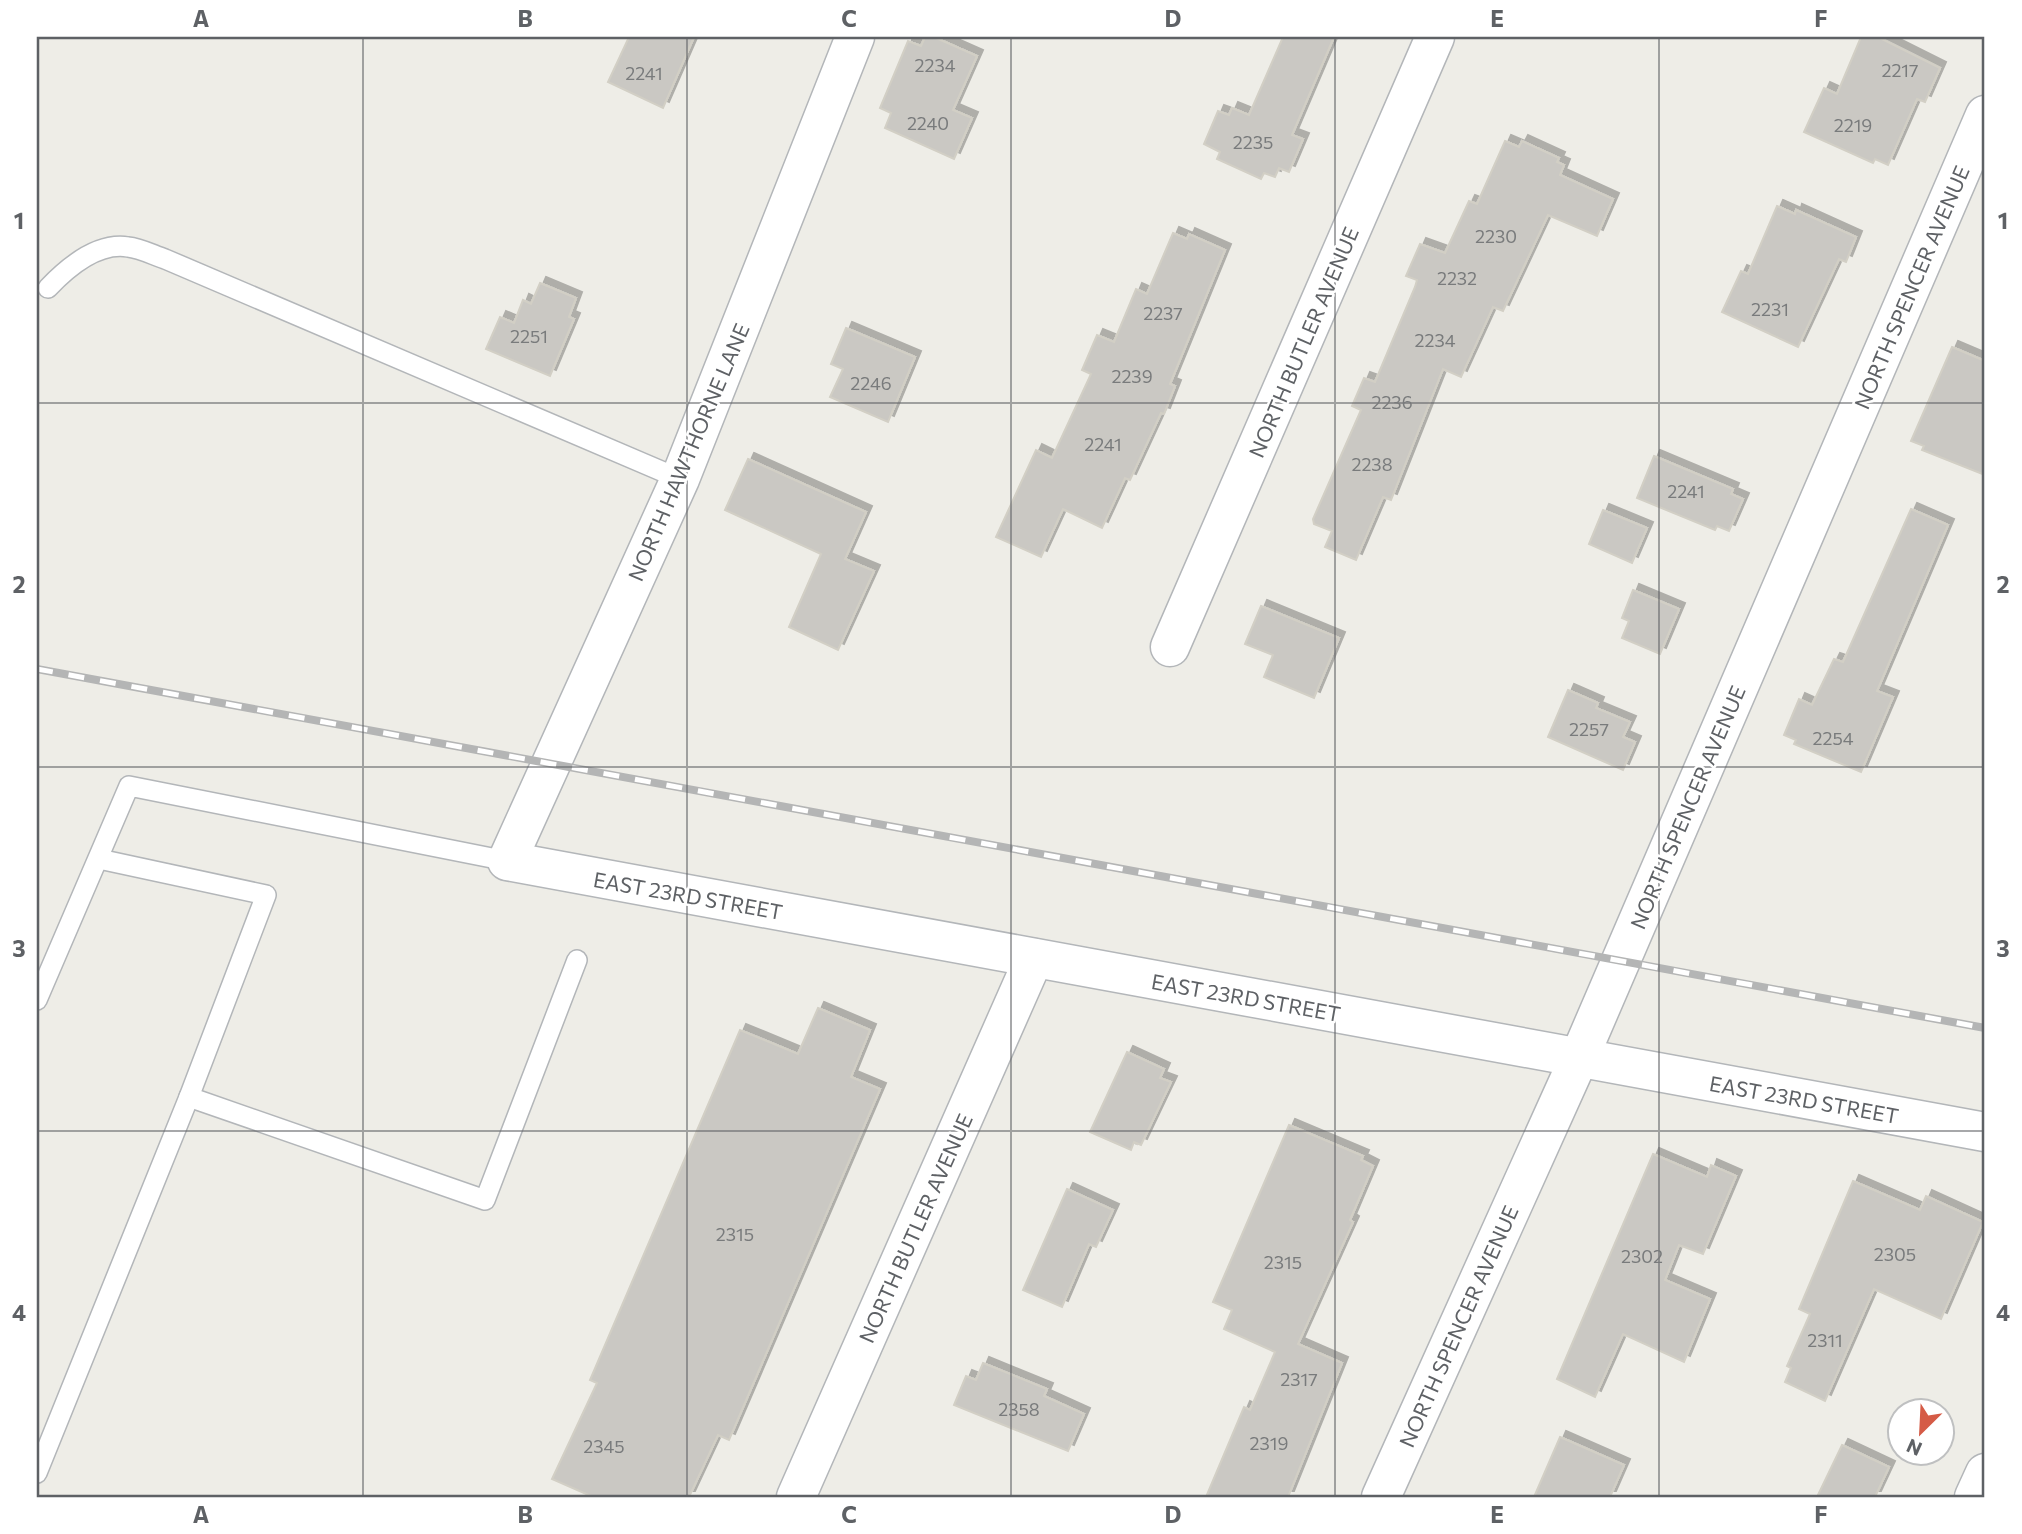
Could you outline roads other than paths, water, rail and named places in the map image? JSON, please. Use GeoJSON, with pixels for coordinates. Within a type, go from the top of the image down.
{"type":"FeatureCollection","features":[{"type":"Feature","properties":{"kind":"street","name":"NORTH HAWTHORNE LANE"},"geometry":{"type":"LineString","coordinates":[[507,861],[680,479],[855,37]]}},
{"type":"Feature","properties":{"kind":"street","name":"NORTH BUTLER AVENUE"},"geometry":{"type":"LineString","coordinates":[[1170,647],[1435,37]]}},
{"type":"Feature","properties":{"kind":"street","name":"NORTH SPENCER AVENUE"},"geometry":{"type":"LineString","coordinates":[[1381,1497],[1579,1058],[1985,115]]}},
{"type":"Feature","properties":{"kind":"street","name":"EAST 23RD STREET"},"geometry":{"type":"LineString","coordinates":[[507,861],[1985,1132]]}},
{"type":"Feature","properties":{"kind":"street","name":"NORTH BUTLER AVENUE"},"geometry":{"type":"LineString","coordinates":[[796,1497],[1034,958]]}},
{"type":"Feature","properties":{"kind":"street"},"geometry":{"type":"LineString","coordinates":[[1974,1497],[1985,1473]]}},
{"type":"Feature","properties":{"kind":"lane"},"geometry":{"type":"LineString","coordinates":[[48,288],[64,271],[92,253],[127,246],[265,301],[680,479]]}},
{"type":"Feature","properties":{"kind":"lane"},"geometry":{"type":"LineString","coordinates":[[37,1000],[130,786],[507,861]]}},
{"type":"Feature","properties":{"kind":"lane"},"geometry":{"type":"LineString","coordinates":[[37,1473],[189,1097],[266,895],[99,859]]}},
{"type":"Feature","properties":{"kind":"lane"},"geometry":{"type":"LineString","coordinates":[[189,1097],[485,1200],[576,960]]}},
{"type":"Feature","properties":{"kind":"railway"},"geometry":{"type":"LineString","coordinates":[[37,669],[1985,1028]]}}]}
